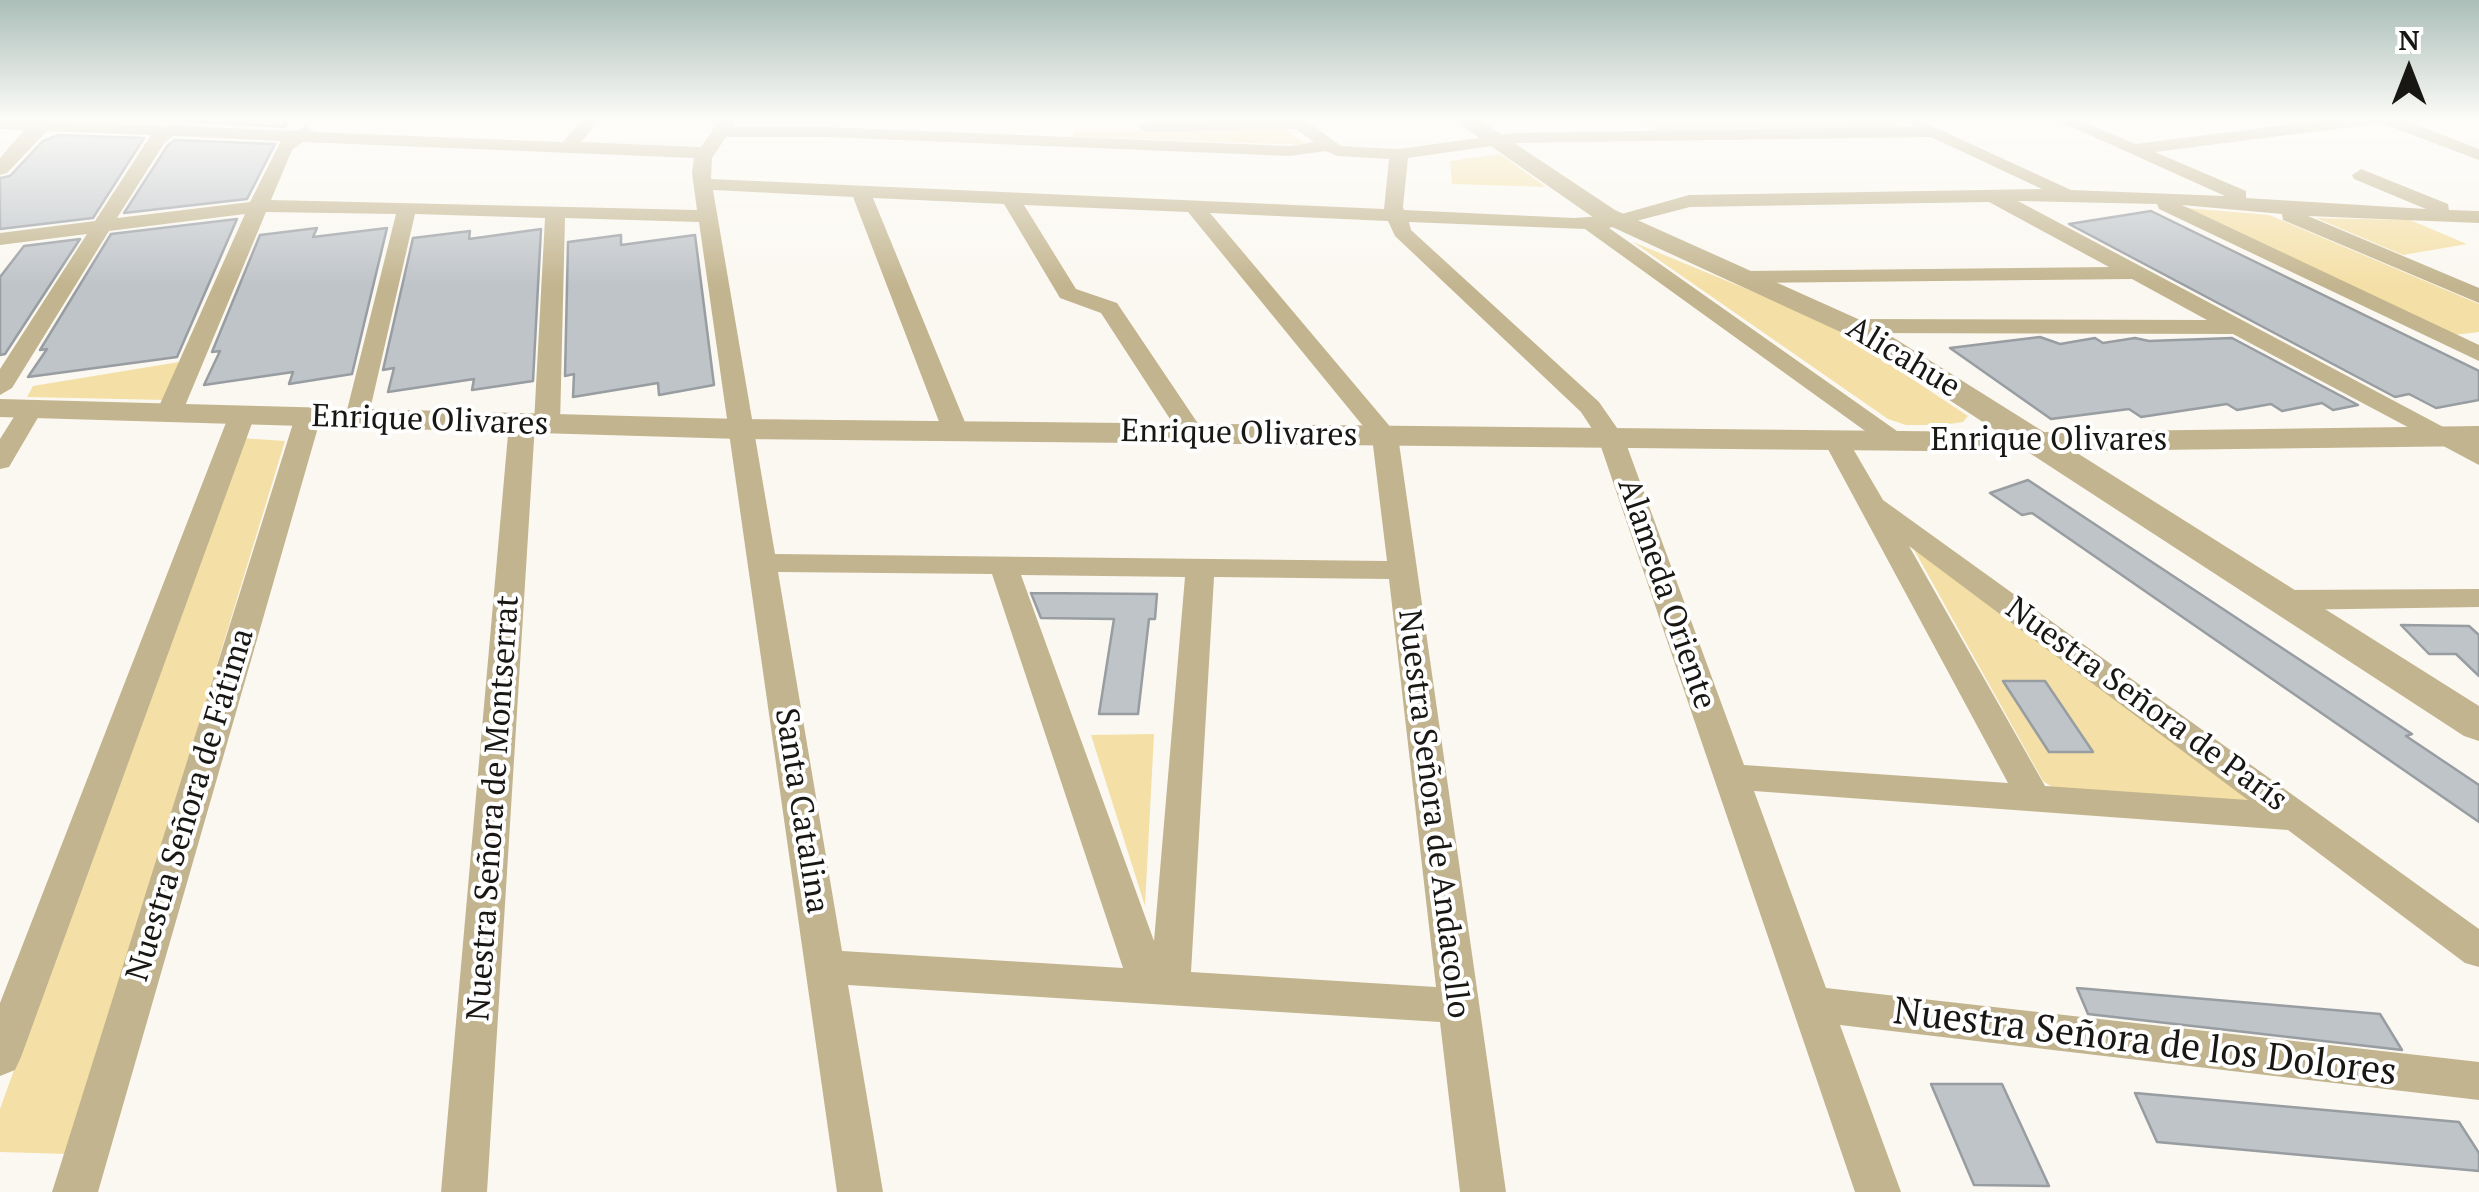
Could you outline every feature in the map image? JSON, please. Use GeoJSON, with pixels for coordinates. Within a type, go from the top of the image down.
{"type":"FeatureCollection","features":[{"type":"Feature","properties":{"kind":"street"},"geometry":{"type":"LineString","coordinates":[[0,388],[135,175]]}},
{"type":"Feature","properties":{"kind":"street"},"geometry":{"type":"LineString","coordinates":[[169,413],[273,175]]}},
{"type":"Feature","properties":{"kind":"street","name":"Santa Catalina"},"geometry":{"type":"LineString","coordinates":[[702,175],[860,1192]]}},
{"type":"Feature","properties":{"kind":"street"},"geometry":{"type":"LineString","coordinates":[[1394,216],[1397,175]]}},
{"type":"Feature","properties":{"kind":"street","name":"Alicahue"},"geometry":{"type":"LineString","coordinates":[[1540,175],[1605,223],[1744,276],[1855,326],[2479,726]]}},
{"type":"Feature","properties":{"kind":"street"},"geometry":{"type":"LineString","coordinates":[[2026,175],[2071,196]]}},
{"type":"Feature","properties":{"kind":"street"},"geometry":{"type":"LineString","coordinates":[[2192,175],[2479,296]]}},
{"type":"Feature","properties":{"kind":"street"},"geometry":{"type":"LineString","coordinates":[[2362,175],[2471,217]]}},
{"type":"Feature","properties":{"kind":"street"},"geometry":{"type":"LineString","coordinates":[[703,184],[1605,223],[1689,201],[1992,196],[2150,198],[2471,217]]}},
{"type":"Feature","properties":{"kind":"street"},"geometry":{"type":"LineString","coordinates":[[861,192],[956,432]]}},
{"type":"Feature","properties":{"kind":"street"},"geometry":{"type":"LineString","coordinates":[[1992,196],[2479,457]]}},
{"type":"Feature","properties":{"kind":"street"},"geometry":{"type":"LineString","coordinates":[[1012,198],[1068,293],[1108,308],[1192,434]]}},
{"type":"Feature","properties":{"kind":"street"},"geometry":{"type":"LineString","coordinates":[[2150,198],[2479,354]]}},
{"type":"Feature","properties":{"kind":"street"},"geometry":{"type":"LineString","coordinates":[[0,239],[259,206],[708,216]]}},
{"type":"Feature","properties":{"kind":"street"},"geometry":{"type":"LineString","coordinates":[[1194,207],[1385,436]]}},
{"type":"Feature","properties":{"kind":"street"},"geometry":{"type":"LineString","coordinates":[[358,418],[407,208]]}},
{"type":"Feature","properties":{"kind":"street","name":"Nuestra Señora de Montserrat"},"geometry":{"type":"LineString","coordinates":[[464,1192],[555,212]]}},
{"type":"Feature","properties":{"kind":"street","name":"Alameda Oriente"},"geometry":{"type":"LineString","coordinates":[[1394,216],[1407,237],[1590,406],[1611,438],[1878,1192]]}},
{"type":"Feature","properties":{"kind":"street"},"geometry":{"type":"LineString","coordinates":[[1605,223],[1895,440]]}},
{"type":"Feature","properties":{"kind":"street"},"geometry":{"type":"LineString","coordinates":[[1744,276],[2136,273]]}},
{"type":"Feature","properties":{"kind":"street"},"geometry":{"type":"LineString","coordinates":[[1855,326],[2236,327]]}},
{"type":"Feature","properties":{"kind":"street"},"geometry":{"type":"LineString","coordinates":[[0,461],[16,409]]}},
{"type":"Feature","properties":{"kind":"street","name":"Enrique Olivares"},"geometry":{"type":"LineString","coordinates":[[16,409],[740,430],[2038,442],[2479,436]]}},
{"type":"Feature","properties":{"kind":"street"},"geometry":{"type":"LineString","coordinates":[[0,1057],[242,415]]}},
{"type":"Feature","properties":{"kind":"street","name":"Nuestra Señora de Fátima"},"geometry":{"type":"LineString","coordinates":[[75,1192],[308,417]]}},
{"type":"Feature","properties":{"kind":"street","name":"Nuestra Señora de Andacollo"},"geometry":{"type":"LineString","coordinates":[[1385,436],[1483,1192]]}},
{"type":"Feature","properties":{"kind":"street","name":"Nuestra Señora de París"},"geometry":{"type":"LineString","coordinates":[[1836,440],[1873,506],[2479,951]]}},
{"type":"Feature","properties":{"kind":"street"},"geometry":{"type":"LineString","coordinates":[[1873,506],[2034,798]]}},
{"type":"Feature","properties":{"kind":"street"},"geometry":{"type":"LineString","coordinates":[[762,563],[1402,570]]}},
{"type":"Feature","properties":{"kind":"street"},"geometry":{"type":"LineString","coordinates":[[1003,565],[1130,929],[1160,988]]}},
{"type":"Feature","properties":{"kind":"street"},"geometry":{"type":"LineString","coordinates":[[1160,988],[1174,927],[1200,568]]}},
{"type":"Feature","properties":{"kind":"street"},"geometry":{"type":"LineString","coordinates":[[2284,600],[2479,598]]}},
{"type":"Feature","properties":{"kind":"street"},"geometry":{"type":"LineString","coordinates":[[1731,777],[2298,817]]}},
{"type":"Feature","properties":{"kind":"street"},"geometry":{"type":"LineString","coordinates":[[1130,929],[1153,936],[1174,927]]}},
{"type":"Feature","properties":{"kind":"street"},"geometry":{"type":"LineString","coordinates":[[825,967],[1458,1006]]}},
{"type":"Feature","properties":{"kind":"street","name":"Nuestra Señora de los Dolores"},"geometry":{"type":"LineString","coordinates":[[1811,1004],[2479,1081]]}},
{"type":"Feature","properties":{"kind":"shaded area"},"geometry":{"type":"Polygon","coordinates":[[[1451,175],[1529,175],[1546,187],[1452,184],[1451,175]]]}},
{"type":"Feature","properties":{"kind":"shaded area"},"geometry":{"type":"Polygon","coordinates":[[[2187,208],[2269,215],[2479,304],[2479,332],[2453,335],[2187,208]]]}},
{"type":"Feature","properties":{"kind":"shaded area"},"geometry":{"type":"Polygon","coordinates":[[[2316,218],[2410,220],[2467,244],[2403,255],[2316,218]]]}},
{"type":"Feature","properties":{"kind":"shaded area"},"geometry":{"type":"Polygon","coordinates":[[[1633,242],[1826,322],[1968,416],[1963,422],[1943,425],[1906,425],[1888,419],[1633,242]]]}},
{"type":"Feature","properties":{"kind":"shaded area"},"geometry":{"type":"Polygon","coordinates":[[[185,361],[167,400],[27,397],[33,386],[185,361]]]}},
{"type":"Feature","properties":{"kind":"shaded area"},"geometry":{"type":"Polygon","coordinates":[[[241,438],[285,441],[68,1154],[0,1152],[0,1109],[241,438]]]}},
{"type":"Feature","properties":{"kind":"shaded area"},"geometry":{"type":"Polygon","coordinates":[[[1912,546],[2251,795],[2249,805],[2058,791],[2043,781],[1912,546]]]}},
{"type":"Feature","properties":{"kind":"shaded area"},"geometry":{"type":"Polygon","coordinates":[[[1154,734],[1145,906],[1091,735],[1154,734]]]}},
{"type":"Feature","properties":{"kind":"building"},"geometry":{"type":"Polygon","coordinates":[[[121,175],[93,218],[0,229],[0,178],[121,175]]]}},
{"type":"Feature","properties":{"kind":"building"},"geometry":{"type":"Polygon","coordinates":[[[149,175],[259,175],[247,199],[124,213],[149,175]]]}},
{"type":"Feature","properties":{"kind":"building"},"geometry":{"type":"Polygon","coordinates":[[[2151,211],[2479,371],[2479,400],[2436,408],[2409,394],[2395,397],[2069,224],[2151,211]]]}},
{"type":"Feature","properties":{"kind":"building"},"geometry":{"type":"Polygon","coordinates":[[[237,219],[177,357],[28,377],[47,349],[40,350],[111,234],[237,219]]]}},
{"type":"Feature","properties":{"kind":"building"},"geometry":{"type":"Polygon","coordinates":[[[317,228],[313,237],[387,228],[352,374],[289,384],[293,372],[204,385],[220,351],[212,352],[260,235],[317,228]]]}},
{"type":"Feature","properties":{"kind":"building"},"geometry":{"type":"Polygon","coordinates":[[[541,229],[533,381],[472,390],[474,379],[388,392],[394,368],[383,370],[413,238],[470,231],[469,239],[541,229]]]}},
{"type":"Feature","properties":{"kind":"building"},"geometry":{"type":"Polygon","coordinates":[[[621,235],[621,245],[695,235],[714,385],[659,395],[658,383],[573,397],[574,374],[565,376],[568,242],[621,235]]]}},
{"type":"Feature","properties":{"kind":"building"},"geometry":{"type":"Polygon","coordinates":[[[80,239],[5,354],[0,355],[0,277],[24,246],[80,239]]]}},
{"type":"Feature","properties":{"kind":"building"},"geometry":{"type":"Polygon","coordinates":[[[2040,337],[2060,344],[2095,338],[2103,343],[2135,338],[2232,338],[2358,405],[2333,410],[2322,403],[2282,411],[2271,404],[2237,410],[2227,404],[2141,417],[2129,409],[2051,419],[1950,348],[2040,337]]]}},
{"type":"Feature","properties":{"kind":"building"},"geometry":{"type":"Polygon","coordinates":[[[2028,480],[2412,734],[2406,736],[2479,785],[2479,822],[2032,513],[2022,515],[1990,493],[2028,480]]]}},
{"type":"Feature","properties":{"kind":"building"},"geometry":{"type":"Polygon","coordinates":[[[1031,593],[1157,594],[1155,619],[1149,619],[1138,714],[1099,714],[1114,619],[1041,618],[1031,593]]]}},
{"type":"Feature","properties":{"kind":"building"},"geometry":{"type":"Polygon","coordinates":[[[2401,625],[2469,626],[2479,635],[2479,676],[2456,654],[2429,654],[2401,625]]]}},
{"type":"Feature","properties":{"kind":"building"},"geometry":{"type":"Polygon","coordinates":[[[2003,681],[2045,681],[2093,752],[2049,752],[2003,681]]]}},
{"type":"Feature","properties":{"kind":"building"},"geometry":{"type":"Polygon","coordinates":[[[2077,988],[2380,1014],[2402,1050],[2088,1014],[2077,988]]]}},
{"type":"Feature","properties":{"kind":"building"},"geometry":{"type":"Polygon","coordinates":[[[1931,1084],[2002,1084],[2049,1186],[1974,1185],[1931,1084]]]}},
{"type":"Feature","properties":{"kind":"building"},"geometry":{"type":"Polygon","coordinates":[[[2135,1093],[2459,1122],[2479,1153],[2479,1171],[2157,1142],[2135,1093]]]}}]}
